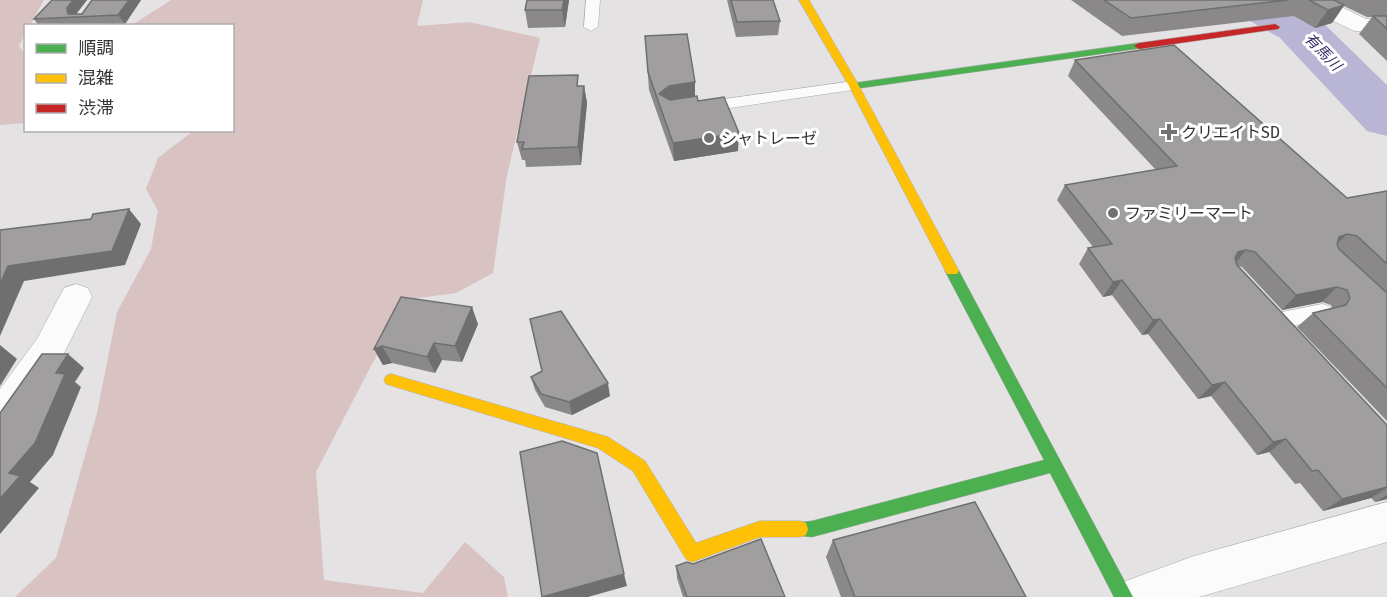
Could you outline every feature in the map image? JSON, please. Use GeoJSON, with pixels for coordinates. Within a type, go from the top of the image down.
{"type":"FeatureCollection","features":[{"type":"Feature","properties":{"kind":"street"},"geometry":{"type":"LineString","coordinates":[[804,0],[854,86],[1124,597]]}},
{"type":"Feature","properties":{"kind":"street"},"geometry":{"type":"LineString","coordinates":[[1309,0],[1362,26],[1387,26]]}},
{"type":"Feature","properties":{"kind":"street"},"geometry":{"type":"LineString","coordinates":[[854,86],[1275,27]]}},
{"type":"Feature","properties":{"kind":"street"},"geometry":{"type":"LineString","coordinates":[[0,418],[49,349],[76,297]]}},
{"type":"Feature","properties":{"kind":"street"},"geometry":{"type":"LineString","coordinates":[[391,380],[602,442],[639,466],[692,553],[760,529],[812,529],[1053,465]]}},
{"type":"Feature","properties":{"kind":"street"},"geometry":{"type":"LineString","coordinates":[[1138,597],[1201,587],[1387,522]]}},
{"type":"Feature","properties":{"kind":"lane"},"geometry":{"type":"LineString","coordinates":[[591,27],[593,0]]}},
{"type":"Feature","properties":{"kind":"lane"},"geometry":{"type":"LineString","coordinates":[[682,110],[854,86]]}},
{"type":"Feature","properties":{"kind":"lane"},"geometry":{"type":"LineString","coordinates":[[1263,306],[1293,338]]}},
{"type":"Feature","properties":{"kind":"lane"},"geometry":{"type":"LineString","coordinates":[[1277,321],[1322,312]]}},
{"type":"Feature","properties":{"kind":"shaded area"},"geometry":{"type":"Polygon","coordinates":[[[0,0],[44,0],[31,24],[24,24],[24,36],[19,46],[24,53],[24,123],[0,125],[0,0]]]}},
{"type":"Feature","properties":{"kind":"shaded area"},"geometry":{"type":"Polygon","coordinates":[[[171,0],[423,0],[417,26],[469,22],[540,38],[507,175],[493,273],[456,293],[411,299],[372,364],[316,472],[324,580],[423,593],[465,542],[504,577],[508,597],[15,597],[56,558],[97,413],[117,312],[151,249],[158,211],[146,189],[158,158],[192,132],[234,132],[234,24],[134,24],[171,0]]]}},
{"type":"Feature","properties":{"kind":"building"},"geometry":{"type":"Polygon","coordinates":[[[52,0],[73,0],[67,8],[68,14],[82,14],[92,0],[129,0],[118,15],[34,19],[52,0]]]}},
{"type":"Feature","properties":{"kind":"building"},"geometry":{"type":"Polygon","coordinates":[[[527,0],[564,0],[562,10],[525,10],[527,0]]]}},
{"type":"Feature","properties":{"kind":"building"},"geometry":{"type":"Polygon","coordinates":[[[731,0],[773,0],[780,21],[737,22],[731,0]]]}},
{"type":"Feature","properties":{"kind":"building"},"geometry":{"type":"Polygon","coordinates":[[[1104,0],[1288,0],[1131,18],[1104,0]]]}},
{"type":"Feature","properties":{"kind":"building"},"geometry":{"type":"Polygon","coordinates":[[[1309,0],[1334,0],[1344,5],[1328,10],[1309,0]]]}},
{"type":"Feature","properties":{"kind":"building"},"geometry":{"type":"Polygon","coordinates":[[[1373,16],[1387,16],[1387,29],[1373,16]]]}},
{"type":"Feature","properties":{"kind":"building"},"geometry":{"type":"Polygon","coordinates":[[[687,34],[695,82],[669,86],[659,94],[670,100],[697,96],[698,101],[724,97],[739,133],[673,143],[648,72],[645,36],[687,34]]]}},
{"type":"Feature","properties":{"kind":"building"},"geometry":{"type":"Polygon","coordinates":[[[1174,45],[1347,198],[1387,191],[1387,264],[1357,236],[1347,234],[1339,237],[1337,244],[1339,249],[1387,293],[1387,388],[1313,313],[1346,305],[1350,298],[1347,290],[1337,287],[1296,295],[1255,252],[1246,250],[1238,252],[1235,258],[1237,265],[1387,425],[1387,487],[1342,499],[1318,470],[1312,471],[1286,439],[1273,442],[1225,382],[1212,385],[1160,319],[1153,320],[1122,280],[1113,282],[1088,248],[1112,244],[1065,185],[1177,166],[1075,60],[1174,45]]]}},
{"type":"Feature","properties":{"kind":"building"},"geometry":{"type":"Polygon","coordinates":[[[578,75],[577,86],[584,86],[578,147],[522,149],[524,142],[517,142],[529,76],[578,75]]]}},
{"type":"Feature","properties":{"kind":"building"},"geometry":{"type":"Polygon","coordinates":[[[129,209],[112,251],[8,266],[0,284],[0,230],[91,219],[93,214],[129,209]]]}},
{"type":"Feature","properties":{"kind":"building"},"geometry":{"type":"Polygon","coordinates":[[[401,297],[472,307],[455,346],[434,343],[427,357],[382,346],[374,349],[401,297]]]}},
{"type":"Feature","properties":{"kind":"building"},"geometry":{"type":"Polygon","coordinates":[[[561,311],[608,383],[569,402],[541,394],[531,377],[542,371],[530,319],[561,311]]]}},
{"type":"Feature","properties":{"kind":"building"},"geometry":{"type":"Polygon","coordinates":[[[42,354],[68,354],[56,373],[65,374],[35,443],[9,473],[20,476],[0,499],[0,413],[42,354]]]}},
{"type":"Feature","properties":{"kind":"building"},"geometry":{"type":"Polygon","coordinates":[[[562,441],[597,453],[624,574],[542,597],[520,452],[562,441]]]}},
{"type":"Feature","properties":{"kind":"building"},"geometry":{"type":"Polygon","coordinates":[[[975,502],[1026,597],[855,597],[833,540],[975,502]]]}},
{"type":"Feature","properties":{"kind":"building"},"geometry":{"type":"Polygon","coordinates":[[[761,539],[785,597],[687,597],[676,566],[687,562],[693,564],[761,539]]]}},
{"type":"Feature","properties":{"kind":"waterway","name":"有馬川"},"geometry":{"type":"LineString","coordinates":[[1248,0],[1298,27],[1387,118]]}},
{"type":"Feature","properties":{"kind":"traffic: fast"},"geometry":{"type":"LineString","coordinates":[[854,86],[1139,46]]}},
{"type":"Feature","properties":{"kind":"traffic: fast"},"geometry":{"type":"LineString","coordinates":[[952,271],[1124,597]]}},
{"type":"Feature","properties":{"kind":"traffic: fast"},"geometry":{"type":"LineString","coordinates":[[800,529],[812,529],[1053,465]]}},
{"type":"Feature","properties":{"kind":"traffic: slow"},"geometry":{"type":"LineString","coordinates":[[804,0],[854,86],[952,271]]}},
{"type":"Feature","properties":{"kind":"traffic: slow"},"geometry":{"type":"LineString","coordinates":[[391,380],[602,442],[639,466],[692,553],[760,529],[800,529]]}},
{"type":"Feature","properties":{"kind":"traffic: jam"},"geometry":{"type":"LineString","coordinates":[[1139,46],[1275,27]]}},
{"type":"Feature","properties":{"kind":"place","name":"クリエイトSD"},"geometry":{"type":"Point","coordinates":[1169,132]}},
{"type":"Feature","properties":{"kind":"place","name":"シャトレーゼ"},"geometry":{"type":"Point","coordinates":[709,138]}},
{"type":"Feature","properties":{"kind":"place","name":"ファミリーマート"},"geometry":{"type":"Point","coordinates":[1113,213]}}]}
